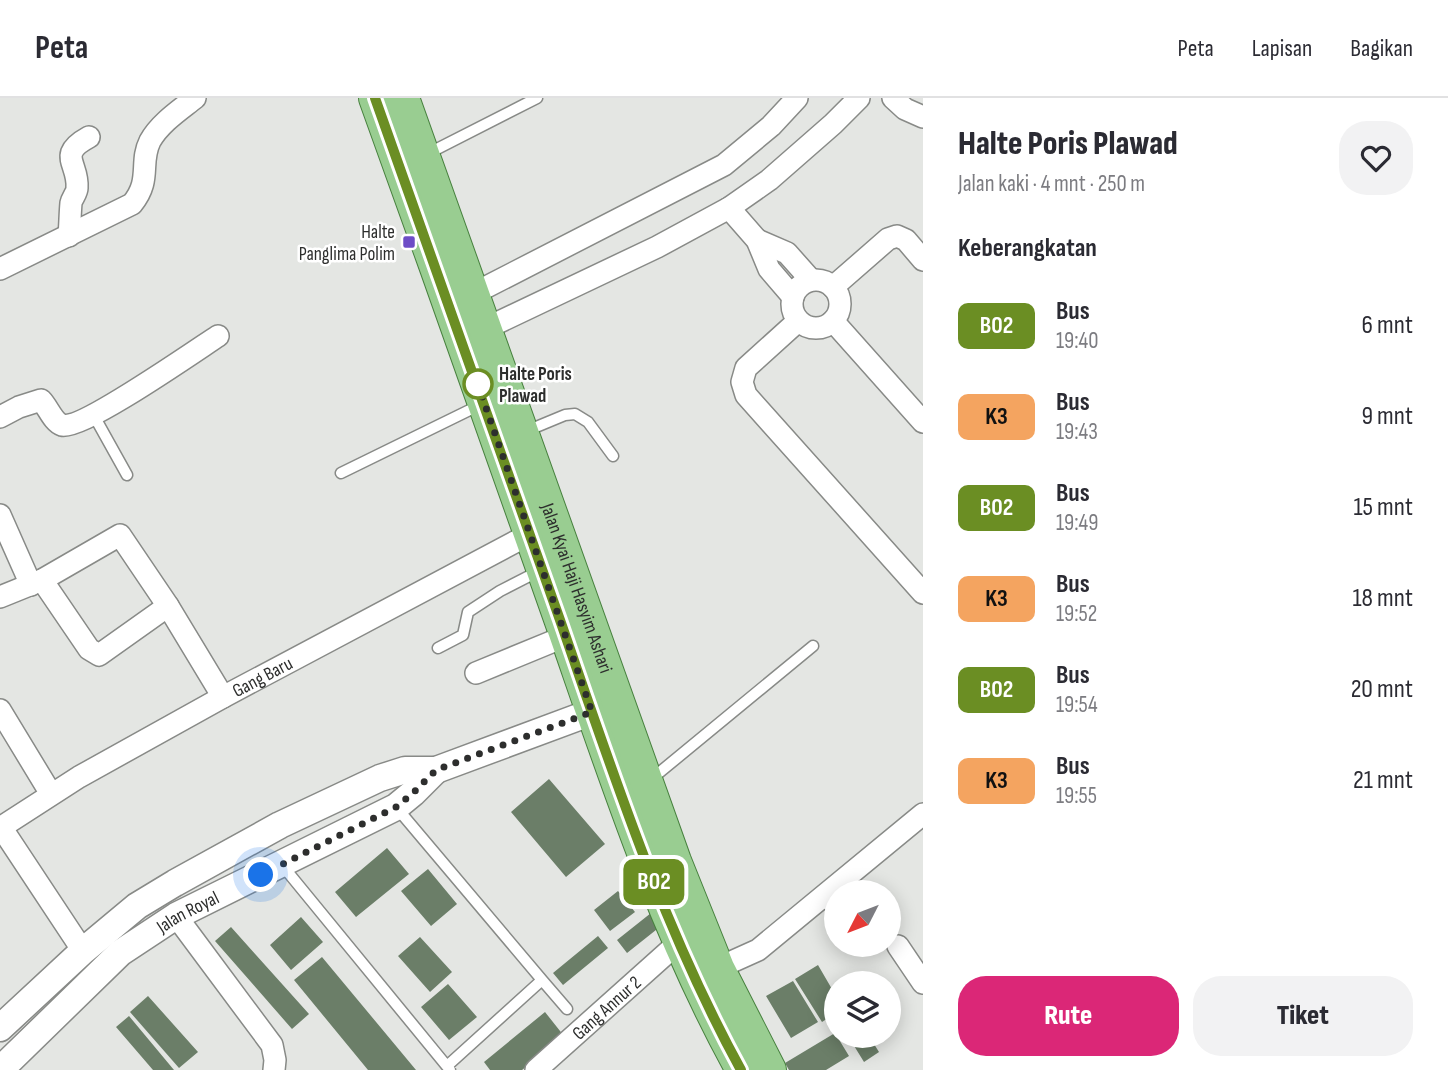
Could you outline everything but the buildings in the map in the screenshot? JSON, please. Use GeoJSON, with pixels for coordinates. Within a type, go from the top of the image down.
{"type":"FeatureCollection","features":[{"type":"Feature","properties":{"kind":"main road","name":"Jalan Kyai Haji Hasyim Ashari"},"geometry":{"type":"LineString","coordinates":[[376,98],[461,300],[473,335],[522,433],[678,943],[747,1069]]}},
{"type":"Feature","properties":{"kind":"main road","name":"Jalan Kyai Haji Hasyim Ashari"},"geometry":{"type":"LineString","coordinates":[[403,98],[424,156],[461,300]]}},
{"type":"Feature","properties":{"kind":"main road","name":"Jalan Kyai Haji Hasyim Ashari"},"geometry":{"type":"LineString","coordinates":[[473,335],[484,402],[566,636],[646,783],[718,968],[747,1069]]}},
{"type":"Feature","properties":{"kind":"street"},"geometry":{"type":"LineString","coordinates":[[0,269],[132,204],[144,185],[150,140],[162,125],[195,98]]}},
{"type":"Feature","properties":{"kind":"street"},"geometry":{"type":"LineString","coordinates":[[461,300],[724,165],[771,126],[797,98]]}},
{"type":"Feature","properties":{"kind":"street"},"geometry":{"type":"LineString","coordinates":[[473,335],[657,247],[729,208],[779,172],[859,98]]}},
{"type":"Feature","properties":{"kind":"street"},"geometry":{"type":"LineString","coordinates":[[894,98],[905,108],[923,117]]}},
{"type":"Feature","properties":{"kind":"street"},"geometry":{"type":"LineString","coordinates":[[921,98],[923,103]]}},
{"type":"Feature","properties":{"kind":"street"},"geometry":{"type":"LineString","coordinates":[[69,236],[72,202],[78,188],[72,164],[72,149],[89,137]]}},
{"type":"Feature","properties":{"kind":"street"},"geometry":{"type":"LineString","coordinates":[[729,208],[757,240],[769,269],[793,297]]}},
{"type":"Feature","properties":{"kind":"street"},"geometry":{"type":"LineString","coordinates":[[834,287],[888,239],[897,236],[906,240],[923,260]]}},
{"type":"Feature","properties":{"kind":"street"},"geometry":{"type":"LineString","coordinates":[[757,240],[787,253],[811,281]]}},
{"type":"Feature","properties":{"kind":"street"},"geometry":{"type":"LineString","coordinates":[[811,281],[823,281],[834,287],[840,304],[839,314],[822,328],[803,325],[793,310],[793,297],[803,284],[811,281]]}},
{"type":"Feature","properties":{"kind":"street"},"geometry":{"type":"LineString","coordinates":[[799,321],[747,368],[742,382],[746,395],[923,593]]}},
{"type":"Feature","properties":{"kind":"street"},"geometry":{"type":"LineString","coordinates":[[833,321],[923,422]]}},
{"type":"Feature","properties":{"kind":"street"},"geometry":{"type":"LineString","coordinates":[[0,417],[38,400],[44,402],[57,422],[63,425],[73,424],[218,336]]}},
{"type":"Feature","properties":{"kind":"street"},"geometry":{"type":"LineString","coordinates":[[0,515],[37,583],[89,649],[99,655],[168,606]]}},
{"type":"Feature","properties":{"kind":"street","name":"Gang Baru"},"geometry":{"type":"LineString","coordinates":[[1,827],[79,776],[530,534]]}},
{"type":"Feature","properties":{"kind":"street"},"geometry":{"type":"LineString","coordinates":[[0,597],[37,583],[120,535],[168,606],[223,697]]}},
{"type":"Feature","properties":{"kind":"street"},"geometry":{"type":"LineString","coordinates":[[476,673],[566,636]]}},
{"type":"Feature","properties":{"kind":"street","name":"Jalan Royal"},"geometry":{"type":"LineString","coordinates":[[0,1028],[83,951],[137,906],[280,825],[380,778],[405,770],[436,770],[605,707]]}},
{"type":"Feature","properties":{"kind":"street"},"geometry":{"type":"LineString","coordinates":[[0,710],[51,794]]}},
{"type":"Feature","properties":{"kind":"street","name":"Jalan Royal"},"geometry":{"type":"LineString","coordinates":[[0,1070],[120,953],[176,916],[396,807],[436,770]]}},
{"type":"Feature","properties":{"kind":"street"},"geometry":{"type":"LineString","coordinates":[[855,880],[923,814]]}},
{"type":"Feature","properties":{"kind":"street"},"geometry":{"type":"LineString","coordinates":[[1,827],[83,951]]}},
{"type":"Feature","properties":{"kind":"street"},"geometry":{"type":"LineString","coordinates":[[718,968],[758,950],[824,908]]}},
{"type":"Feature","properties":{"kind":"street"},"geometry":{"type":"LineString","coordinates":[[176,916],[272,1045],[274,1070]]}},
{"type":"Feature","properties":{"kind":"street","name":"Gang Annur 2"},"geometry":{"type":"LineString","coordinates":[[536,1070],[678,943]]}},
{"type":"Feature","properties":{"kind":"street"},"geometry":{"type":"LineString","coordinates":[[901,950],[923,983]]}},
{"type":"Feature","properties":{"kind":"lane"},"geometry":{"type":"LineString","coordinates":[[424,156],[537,98]]}},
{"type":"Feature","properties":{"kind":"lane"},"geometry":{"type":"LineString","coordinates":[[341,473],[484,402]]}},
{"type":"Feature","properties":{"kind":"lane"},"geometry":{"type":"LineString","coordinates":[[93,414],[127,475]]}},
{"type":"Feature","properties":{"kind":"lane"},"geometry":{"type":"LineString","coordinates":[[522,433],[565,415],[575,414],[588,422],[613,456]]}},
{"type":"Feature","properties":{"kind":"lane"},"geometry":{"type":"LineString","coordinates":[[438,648],[463,635],[468,612],[542,569]]}},
{"type":"Feature","properties":{"kind":"lane"},"geometry":{"type":"LineString","coordinates":[[646,783],[813,646]]}},
{"type":"Feature","properties":{"kind":"lane"},"geometry":{"type":"LineString","coordinates":[[396,807],[567,1009]]}},
{"type":"Feature","properties":{"kind":"lane"},"geometry":{"type":"LineString","coordinates":[[282,865],[449,1068],[542,980]]}},
{"type":"Feature","properties":{"kind":"bus line","name":"B02"},"geometry":{"type":"LineString","coordinates":[[375,98],[629,815],[678,943],[741,1070]]}},
{"type":"Feature","properties":{"kind":"place","name":"Halte Panglima Polim"},"geometry":{"type":"Point","coordinates":[409,242]}},
{"type":"Feature","properties":{"kind":"place","name":"Halte Poris Plawad"},"geometry":{"type":"Point","coordinates":[478,384]}},
{"type":"Feature","properties":{"kind":"route"},"geometry":{"type":"LineString","coordinates":[[261,875],[396,807],[436,770],[592,712],[477,382],[478,384]]}}]}
